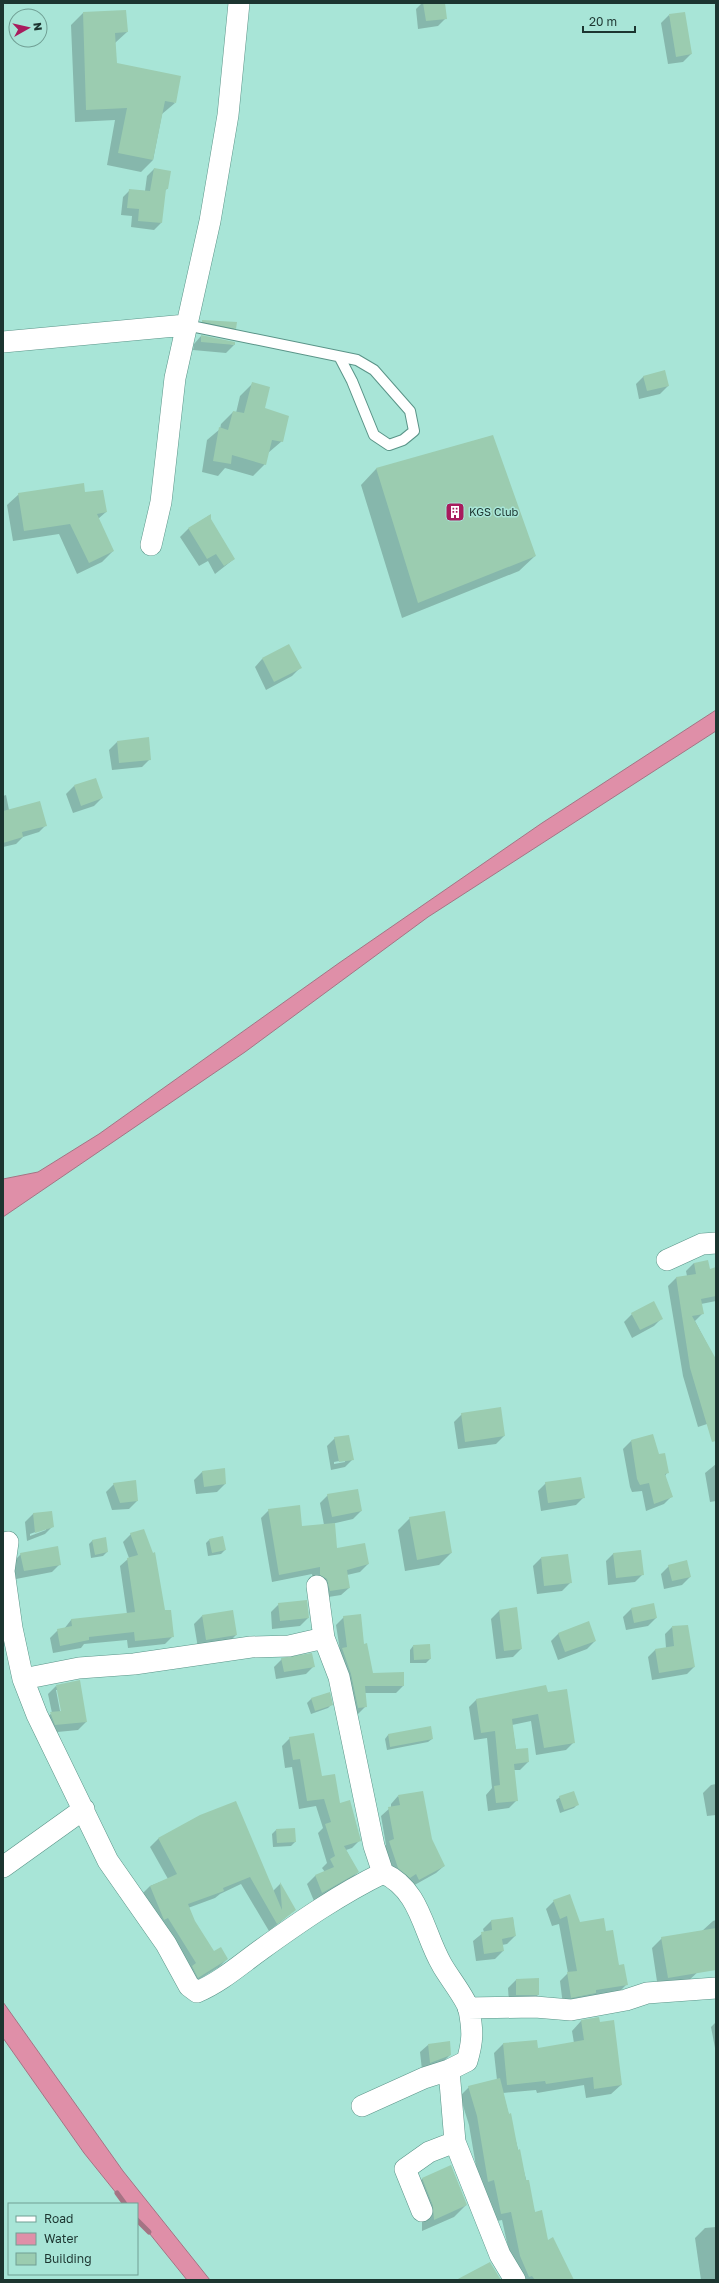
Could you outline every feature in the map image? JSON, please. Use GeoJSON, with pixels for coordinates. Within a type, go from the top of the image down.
{"type":"FeatureCollection","features":[{"type":"Feature","properties":{"kind":"street"},"geometry":{"type":"LineString","coordinates":[[151,545],[161,502],[175,378],[210,221],[228,115],[239,3]]}},
{"type":"Feature","properties":{"kind":"street"},"geometry":{"type":"LineString","coordinates":[[3,342],[186,325]]}},
{"type":"Feature","properties":{"kind":"street"},"geometry":{"type":"LineString","coordinates":[[667,1260],[702,1244],[716,1243]]}},
{"type":"Feature","properties":{"kind":"street"},"geometry":{"type":"LineString","coordinates":[[8,1542],[4,1571],[12,1628],[24,1679],[37,1715],[108,1861],[166,1944],[189,1986],[197,1992],[216,1984],[302,1921],[359,1885],[383,1872]]}},
{"type":"Feature","properties":{"kind":"street"},"geometry":{"type":"LineString","coordinates":[[317,1586],[324,1638],[339,1677],[374,1846],[383,1872],[395,1878],[410,1894],[418,1907],[441,1963],[468,2008],[473,2041],[467,2061],[449,2070],[424,2078],[362,2106]]}},
{"type":"Feature","properties":{"kind":"street"},"geometry":{"type":"LineString","coordinates":[[24,1679],[79,1668],[134,1664],[251,1647],[289,1646],[324,1638]]}},
{"type":"Feature","properties":{"kind":"street"},"geometry":{"type":"LineString","coordinates":[[3,1867],[84,1809]]}},
{"type":"Feature","properties":{"kind":"street"},"geometry":{"type":"LineString","coordinates":[[468,2008],[535,2007],[571,2010],[626,2000],[647,1993],[716,1988]]}},
{"type":"Feature","properties":{"kind":"street"},"geometry":{"type":"LineString","coordinates":[[449,2070],[455,2142],[500,2255],[515,2280]]}},
{"type":"Feature","properties":{"kind":"street"},"geometry":{"type":"LineString","coordinates":[[422,2210],[406,2169],[429,2152],[455,2142]]}},
{"type":"Feature","properties":{"kind":"lane"},"geometry":{"type":"LineString","coordinates":[[186,325],[318,351],[340,358],[357,360],[374,370],[410,411],[414,431],[403,440],[389,445],[374,435],[352,381],[340,358]]}},
{"type":"Feature","properties":{"kind":"water"},"geometry":{"type":"Polygon","coordinates":[[[716,710],[716,731],[428,917],[245,1052],[3,1217],[3,1179],[38,1172],[99,1134],[339,963],[542,823],[716,710]]]}},
{"type":"Feature","properties":{"kind":"water"},"geometry":{"type":"Polygon","coordinates":[[[3,2002],[123,2171],[210,2280],[187,2280],[138,2219],[138,2203],[124,2203],[84,2153],[3,2038],[3,2002]]]}},
{"type":"Feature","properties":{"kind":"building"},"geometry":{"type":"Polygon","coordinates":[[[423,3],[445,3],[447,19],[426,21],[423,3]]]}},
{"type":"Feature","properties":{"kind":"building"},"geometry":{"type":"Polygon","coordinates":[[[126,10],[128,32],[115,33],[117,63],[181,76],[176,103],[165,101],[153,160],[118,153],[127,108],[86,110],[83,12],[126,10]]]}},
{"type":"Feature","properties":{"kind":"building"},"geometry":{"type":"Polygon","coordinates":[[[685,12],[692,54],[676,57],[669,14],[685,12]]]}},
{"type":"Feature","properties":{"kind":"building"},"geometry":{"type":"Polygon","coordinates":[[[154,168],[171,171],[168,189],[166,189],[162,223],[138,221],[139,209],[127,208],[129,189],[150,191],[154,168]]]}},
{"type":"Feature","properties":{"kind":"building"},"geometry":{"type":"Polygon","coordinates":[[[202,320],[237,322],[236,329],[202,322],[202,320]]]}},
{"type":"Feature","properties":{"kind":"building"},"geometry":{"type":"Polygon","coordinates":[[[201,335],[235,342],[235,345],[201,342],[201,335]]]}},
{"type":"Feature","properties":{"kind":"building"},"geometry":{"type":"Polygon","coordinates":[[[665,370],[669,386],[647,391],[643,376],[665,370]]]}},
{"type":"Feature","properties":{"kind":"building"},"geometry":{"type":"Polygon","coordinates":[[[252,382],[270,387],[265,408],[289,416],[283,442],[272,440],[266,465],[232,455],[231,464],[213,461],[219,427],[228,430],[233,411],[244,413],[252,382]]]}},
{"type":"Feature","properties":{"kind":"building","name":"KGS Club"},"geometry":{"type":"Polygon","coordinates":[[[493,435],[536,556],[418,603],[376,468],[493,435]]]}},
{"type":"Feature","properties":{"kind":"building"},"geometry":{"type":"Polygon","coordinates":[[[84,483],[85,492],[103,490],[107,512],[97,514],[114,551],[89,563],[70,524],[24,531],[18,493],[84,483]]]}},
{"type":"Feature","properties":{"kind":"building"},"geometry":{"type":"Polygon","coordinates":[[[211,514],[211,519],[235,559],[224,566],[216,554],[207,559],[188,528],[211,514]]]}},
{"type":"Feature","properties":{"kind":"building"},"geometry":{"type":"Polygon","coordinates":[[[289,644],[302,668],[274,682],[262,658],[289,644]]]}},
{"type":"Feature","properties":{"kind":"building"},"geometry":{"type":"Polygon","coordinates":[[[149,737],[151,760],[119,763],[117,741],[149,737]]]}},
{"type":"Feature","properties":{"kind":"building"},"geometry":{"type":"Polygon","coordinates":[[[96,778],[103,798],[81,806],[74,785],[96,778]]]}},
{"type":"Feature","properties":{"kind":"building"},"geometry":{"type":"Polygon","coordinates":[[[40,801],[47,826],[22,832],[23,837],[3,843],[3,811],[40,801]]]}},
{"type":"Feature","properties":{"kind":"building"},"geometry":{"type":"Polygon","coordinates":[[[708,1260],[710,1269],[716,1267],[716,1296],[701,1299],[704,1314],[692,1316],[716,1359],[716,1441],[712,1442],[690,1368],[676,1277],[696,1274],[694,1263],[708,1260]]]}},
{"type":"Feature","properties":{"kind":"building"},"geometry":{"type":"Polygon","coordinates":[[[654,1301],[663,1319],[640,1330],[631,1313],[654,1301]]]}},
{"type":"Feature","properties":{"kind":"building"},"geometry":{"type":"Polygon","coordinates":[[[501,1407],[505,1436],[465,1442],[461,1413],[501,1407]]]}},
{"type":"Feature","properties":{"kind":"building"},"geometry":{"type":"Polygon","coordinates":[[[653,1434],[659,1454],[665,1453],[669,1473],[665,1474],[673,1497],[654,1504],[649,1483],[640,1485],[637,1479],[631,1440],[653,1434]]]}},
{"type":"Feature","properties":{"kind":"building"},"geometry":{"type":"Polygon","coordinates":[[[349,1435],[354,1460],[339,1462],[334,1437],[349,1435]]]}},
{"type":"Feature","properties":{"kind":"building"},"geometry":{"type":"Polygon","coordinates":[[[225,1468],[226,1484],[204,1487],[202,1471],[225,1468]]]}},
{"type":"Feature","properties":{"kind":"building"},"geometry":{"type":"Polygon","coordinates":[[[581,1477],[585,1498],[548,1503],[545,1482],[581,1477]]]}},
{"type":"Feature","properties":{"kind":"building"},"geometry":{"type":"Polygon","coordinates":[[[136,1480],[138,1501],[120,1503],[113,1483],[136,1480]]]}},
{"type":"Feature","properties":{"kind":"building"},"geometry":{"type":"Polygon","coordinates":[[[358,1489],[362,1511],[332,1517],[327,1494],[358,1489]]]}},
{"type":"Feature","properties":{"kind":"building"},"geometry":{"type":"Polygon","coordinates":[[[300,1505],[302,1526],[335,1523],[337,1548],[365,1543],[369,1564],[347,1570],[350,1588],[330,1591],[327,1579],[320,1575],[320,1567],[279,1575],[268,1509],[300,1505]]]}},
{"type":"Feature","properties":{"kind":"building"},"geometry":{"type":"Polygon","coordinates":[[[52,1511],[54,1527],[35,1533],[33,1513],[52,1511]]]}},
{"type":"Feature","properties":{"kind":"building"},"geometry":{"type":"Polygon","coordinates":[[[445,1511],[452,1553],[417,1560],[409,1517],[445,1511]]]}},
{"type":"Feature","properties":{"kind":"building"},"geometry":{"type":"Polygon","coordinates":[[[144,1529],[153,1553],[155,1552],[165,1610],[171,1610],[174,1637],[135,1641],[134,1632],[89,1637],[89,1640],[60,1646],[57,1629],[72,1626],[71,1619],[135,1612],[127,1558],[138,1555],[130,1533],[144,1529]]]}},
{"type":"Feature","properties":{"kind":"building"},"geometry":{"type":"Polygon","coordinates":[[[223,1536],[226,1550],[212,1553],[209,1539],[223,1536]]]}},
{"type":"Feature","properties":{"kind":"building"},"geometry":{"type":"Polygon","coordinates":[[[106,1537],[108,1552],[95,1555],[92,1540],[106,1537]]]}},
{"type":"Feature","properties":{"kind":"building"},"geometry":{"type":"Polygon","coordinates":[[[58,1546],[61,1565],[24,1571],[20,1553],[58,1546]]]}},
{"type":"Feature","properties":{"kind":"building"},"geometry":{"type":"Polygon","coordinates":[[[641,1550],[644,1575],[616,1578],[613,1553],[641,1550]]]}},
{"type":"Feature","properties":{"kind":"building"},"geometry":{"type":"Polygon","coordinates":[[[568,1554],[572,1583],[544,1586],[541,1557],[568,1554]]]}},
{"type":"Feature","properties":{"kind":"building"},"geometry":{"type":"Polygon","coordinates":[[[687,1560],[691,1577],[672,1581],[668,1565],[687,1560]]]}},
{"type":"Feature","properties":{"kind":"building"},"geometry":{"type":"Polygon","coordinates":[[[307,1600],[309,1618],[280,1621],[278,1603],[307,1600]]]}},
{"type":"Feature","properties":{"kind":"building"},"geometry":{"type":"Polygon","coordinates":[[[654,1603],[657,1618],[634,1623],[631,1608],[654,1603]]]}},
{"type":"Feature","properties":{"kind":"building"},"geometry":{"type":"Polygon","coordinates":[[[517,1607],[522,1649],[504,1651],[499,1610],[517,1607]]]}},
{"type":"Feature","properties":{"kind":"building"},"geometry":{"type":"Polygon","coordinates":[[[233,1610],[237,1635],[206,1640],[202,1615],[233,1610]]]}},
{"type":"Feature","properties":{"kind":"building"},"geometry":{"type":"Polygon","coordinates":[[[361,1614],[364,1644],[367,1643],[373,1673],[404,1672],[404,1686],[365,1686],[367,1707],[358,1708],[351,1674],[342,1648],[347,1647],[343,1616],[361,1614]]]}},
{"type":"Feature","properties":{"kind":"building"},"geometry":{"type":"Polygon","coordinates":[[[589,1621],[596,1641],[565,1652],[558,1633],[589,1621]]]}},
{"type":"Feature","properties":{"kind":"building"},"geometry":{"type":"Polygon","coordinates":[[[688,1625],[695,1667],[659,1673],[655,1649],[674,1646],[672,1626],[688,1625]]]}},
{"type":"Feature","properties":{"kind":"building"},"geometry":{"type":"Polygon","coordinates":[[[430,1644],[431,1659],[414,1660],[413,1645],[430,1644]]]}},
{"type":"Feature","properties":{"kind":"building"},"geometry":{"type":"Polygon","coordinates":[[[312,1653],[315,1667],[284,1672],[281,1658],[312,1653]]]}},
{"type":"Feature","properties":{"kind":"building"},"geometry":{"type":"Polygon","coordinates":[[[80,1680],[87,1722],[55,1725],[50,1712],[61,1711],[56,1685],[80,1680]]]}},
{"type":"Feature","properties":{"kind":"building"},"geometry":{"type":"Polygon","coordinates":[[[546,1685],[548,1692],[567,1689],[575,1743],[544,1748],[538,1714],[512,1719],[516,1749],[528,1748],[529,1762],[514,1764],[518,1801],[496,1803],[494,1786],[500,1785],[495,1731],[481,1733],[476,1699],[546,1685]]]}},
{"type":"Feature","properties":{"kind":"building"},"geometry":{"type":"Polygon","coordinates":[[[330,1692],[333,1705],[315,1711],[311,1698],[330,1692]]]}},
{"type":"Feature","properties":{"kind":"building"},"geometry":{"type":"Polygon","coordinates":[[[431,1726],[433,1739],[390,1747],[388,1734],[431,1726]]]}},
{"type":"Feature","properties":{"kind":"building"},"geometry":{"type":"Polygon","coordinates":[[[314,1733],[322,1776],[335,1774],[340,1803],[350,1800],[361,1841],[344,1846],[359,1872],[322,1893],[315,1875],[334,1867],[330,1859],[335,1856],[325,1824],[331,1822],[324,1799],[307,1801],[300,1759],[293,1760],[289,1737],[314,1733]]]}},
{"type":"Feature","properties":{"kind":"building"},"geometry":{"type":"Polygon","coordinates":[[[423,1791],[432,1839],[445,1866],[419,1880],[416,1874],[410,1878],[398,1868],[389,1841],[394,1839],[388,1807],[400,1805],[398,1795],[423,1791]]]}},
{"type":"Feature","properties":{"kind":"building"},"geometry":{"type":"Polygon","coordinates":[[[574,1791],[579,1805],[564,1810],[559,1796],[574,1791]]]}},
{"type":"Feature","properties":{"kind":"building"},"geometry":{"type":"Polygon","coordinates":[[[236,1801],[282,1910],[280,1882],[296,1910],[277,1924],[250,1877],[223,1888],[224,1891],[188,1904],[195,1921],[214,1951],[221,1947],[228,1959],[198,1978],[192,1966],[196,1963],[168,1918],[164,1920],[150,1886],[177,1874],[158,1838],[200,1815],[236,1801]]]}},
{"type":"Feature","properties":{"kind":"building"},"geometry":{"type":"Polygon","coordinates":[[[295,1828],[296,1842],[277,1843],[276,1829],[295,1828]]]}},
{"type":"Feature","properties":{"kind":"building"},"geometry":{"type":"Polygon","coordinates":[[[570,1894],[580,1922],[604,1918],[606,1931],[613,1930],[619,1965],[624,1964],[628,1985],[596,1990],[596,1993],[571,1998],[567,1972],[577,1971],[567,1916],[560,1919],[553,1900],[570,1894]]]}},
{"type":"Feature","properties":{"kind":"building"},"geometry":{"type":"Polygon","coordinates":[[[513,1917],[516,1936],[502,1939],[504,1951],[484,1954],[481,1932],[492,1930],[491,1920],[513,1917]]]}},
{"type":"Feature","properties":{"kind":"building"},"geometry":{"type":"Polygon","coordinates":[[[716,1928],[716,1970],[668,1978],[661,1937],[716,1928]]]}},
{"type":"Feature","properties":{"kind":"building"},"geometry":{"type":"Polygon","coordinates":[[[539,1978],[539,1995],[516,1995],[516,1979],[539,1978]]]}},
{"type":"Feature","properties":{"kind":"building"},"geometry":{"type":"Polygon","coordinates":[[[599,2017],[600,2022],[614,2020],[622,2085],[594,2089],[593,2077],[546,2084],[545,2081],[507,2085],[503,2043],[537,2040],[538,2048],[584,2040],[581,2020],[599,2017]]]}},
{"type":"Feature","properties":{"kind":"building"},"geometry":{"type":"Polygon","coordinates":[[[450,2041],[451,2055],[430,2063],[428,2044],[450,2041]]]}},
{"type":"Feature","properties":{"kind":"building"},"geometry":{"type":"Polygon","coordinates":[[[500,2078],[509,2114],[511,2113],[518,2150],[520,2149],[526,2180],[529,2180],[535,2212],[542,2210],[548,2240],[553,2237],[574,2280],[535,2280],[532,2276],[529,2277],[520,2256],[511,2212],[501,2214],[494,2180],[488,2182],[477,2116],[468,2086],[500,2078]]]}},
{"type":"Feature","properties":{"kind":"building"},"geometry":{"type":"Polygon","coordinates":[[[451,2165],[467,2205],[434,2220],[433,2206],[422,2178],[451,2165]]]}},
{"type":"Feature","properties":{"kind":"building"},"geometry":{"type":"Polygon","coordinates":[[[490,2262],[501,2280],[456,2280],[490,2262]]]}},
{"type":"Feature","properties":{"kind":"waterway"},"geometry":{"type":"LineString","coordinates":[[117,2193],[124,2203]]}},
{"type":"Feature","properties":{"kind":"waterway"},"geometry":{"type":"LineString","coordinates":[[138,2221],[149,2232]]}},
{"type":"Feature","properties":{"kind":"place","name":"KGS Club"},"geometry":{"type":"Point","coordinates":[455,512]}}]}
